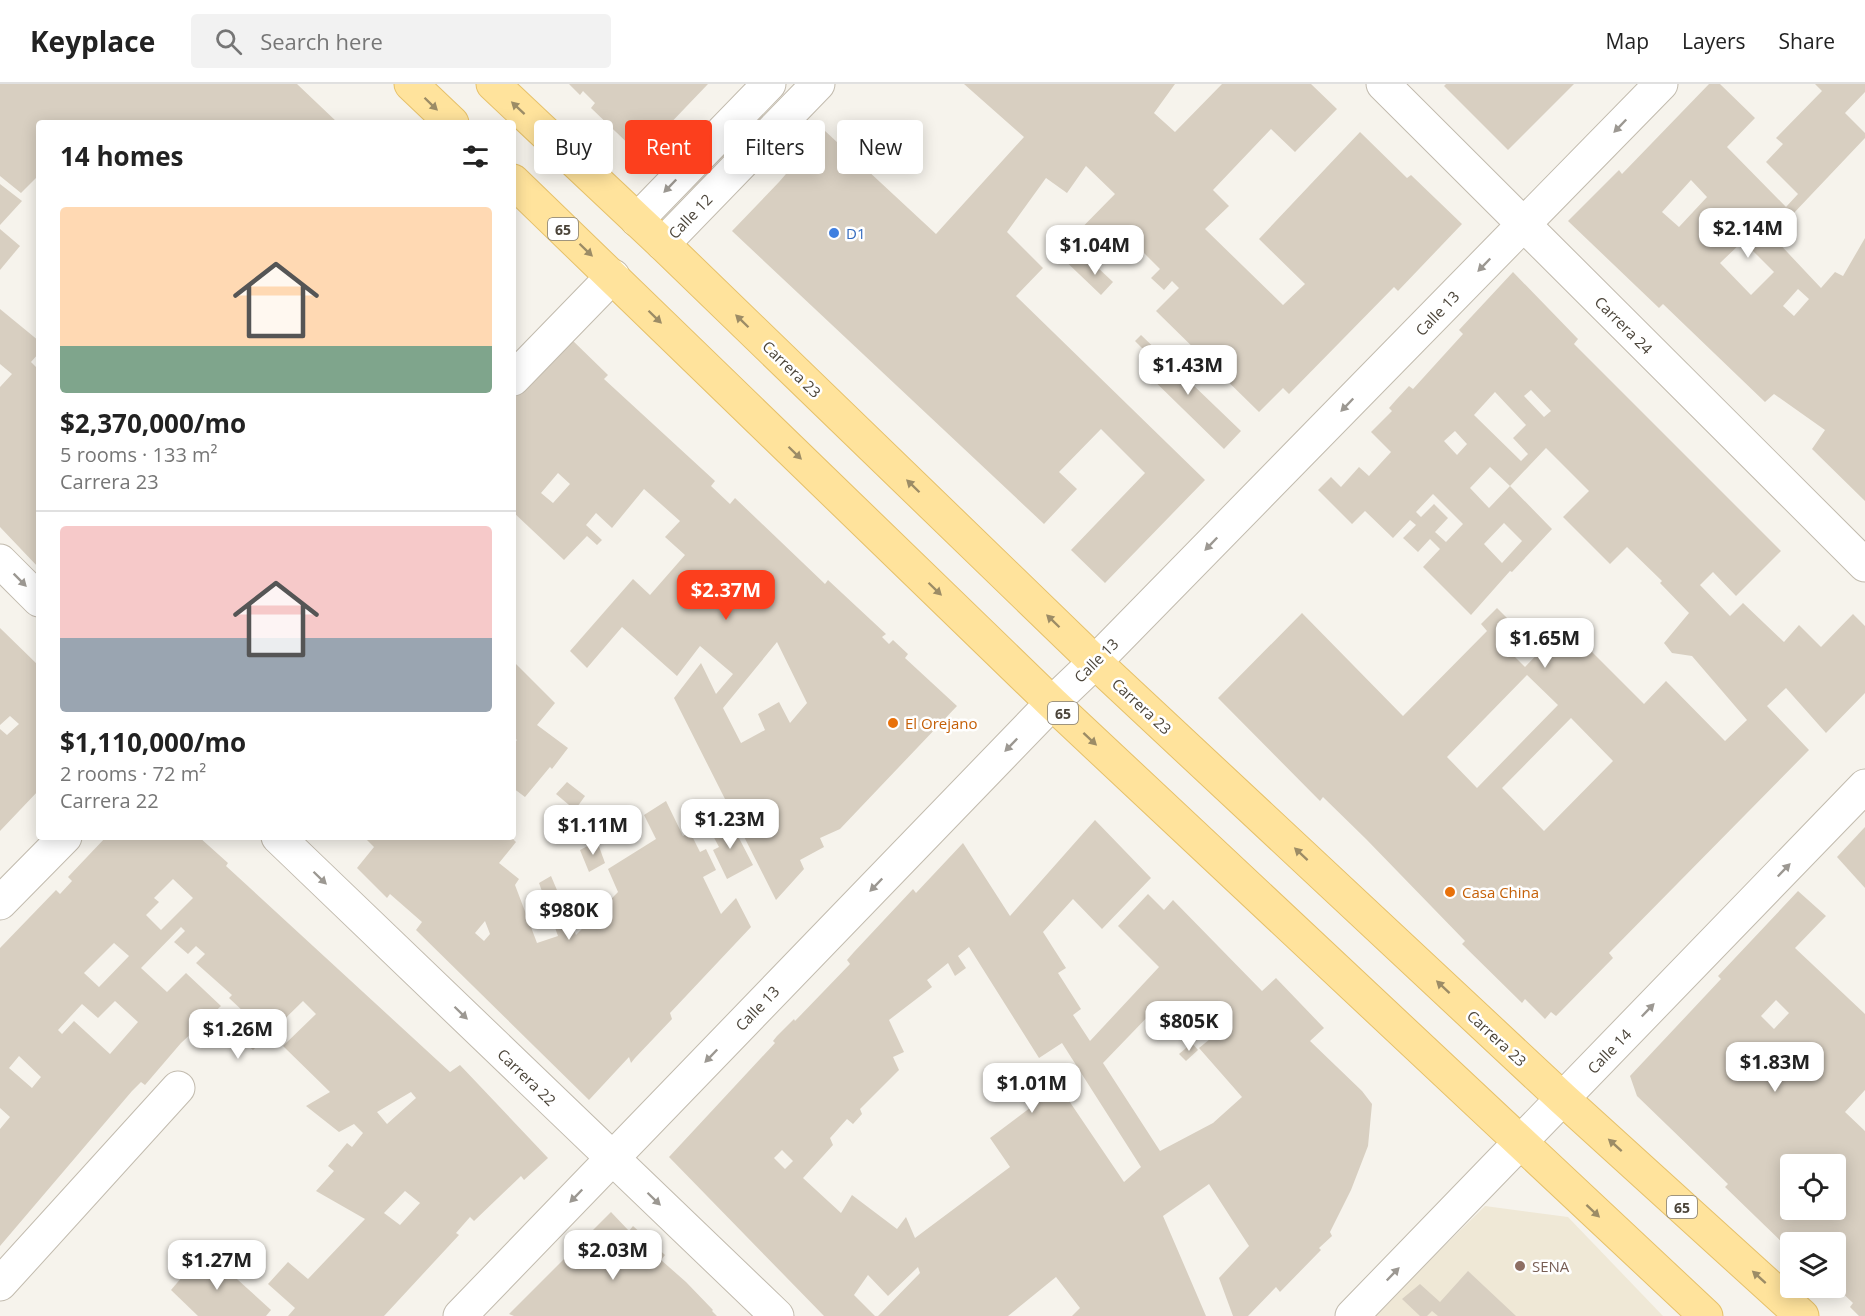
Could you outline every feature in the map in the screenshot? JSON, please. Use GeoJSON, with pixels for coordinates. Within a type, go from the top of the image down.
{"type":"FeatureCollection","features":[{"type":"Feature","properties":{"kind":"main road"},"geometry":{"type":"LineString","coordinates":[[411,84],[449,120]]}},
{"type":"Feature","properties":{"kind":"main road","name":"Carrera 23"},"geometry":{"type":"LineString","coordinates":[[493,84],[663,244],[1095,662],[1563,1099],[1802,1316]]}},
{"type":"Feature","properties":{"kind":"main road","name":"65"},"geometry":{"type":"LineString","coordinates":[[516,184],[1052,703],[1706,1316]]}},
{"type":"Feature","properties":{"kind":"street"},"geometry":{"type":"LineString","coordinates":[[637,220],[769,84]]}},
{"type":"Feature","properties":{"kind":"street","name":"Calle 12"},"geometry":{"type":"LineString","coordinates":[[663,244],[818,84]]}},
{"type":"Feature","properties":{"kind":"street","name":"Carrera 24"},"geometry":{"type":"LineString","coordinates":[[1383,84],[1865,565]]}},
{"type":"Feature","properties":{"kind":"street","name":"Calle 13"},"geometry":{"type":"LineString","coordinates":[[460,1316],[1052,703],[1095,662],[1661,84]]}},
{"type":"Feature","properties":{"kind":"street"},"geometry":{"type":"LineString","coordinates":[[516,376],[613,276]]}},
{"type":"Feature","properties":{"kind":"street"},"geometry":{"type":"LineString","coordinates":[[0,561],[36,597]]}},
{"type":"Feature","properties":{"kind":"street","name":"Calle 14"},"geometry":{"type":"LineString","coordinates":[[1352,1316],[1865,786]]}},
{"type":"Feature","properties":{"kind":"street"},"geometry":{"type":"LineString","coordinates":[[0,903],[62,840]]}},
{"type":"Feature","properties":{"kind":"street","name":"Carrera 22"},"geometry":{"type":"LineString","coordinates":[[281,840],[777,1316]]}},
{"type":"Feature","properties":{"kind":"street"},"geometry":{"type":"LineString","coordinates":[[0,1284],[178,1088]]}},
{"type":"Feature","properties":{"kind":"shaded area","name":"SENA"},"geometry":{"type":"Polygon","coordinates":[[[1485,1206],[1568,1217],[1663,1316],[1373,1316],[1485,1206]]]}},
{"type":"Feature","properties":{"kind":"building"},"geometry":{"type":"Polygon","coordinates":[[[0,84],[297,84],[335,120],[36,120],[36,178],[21,193],[0,176],[0,84]]]}},
{"type":"Feature","properties":{"kind":"building"},"geometry":{"type":"Polygon","coordinates":[[[569,84],[708,84],[674,120],[625,120],[625,141],[613,129],[613,120],[604,120],[591,108],[595,103],[583,91],[580,95],[569,84]]]}},
{"type":"Feature","properties":{"kind":"building"},"geometry":{"type":"Polygon","coordinates":[[[964,84],[1175,84],[1154,113],[1175,132],[1222,84],[1311,84],[1337,109],[1295,152],[1271,129],[1213,190],[1229,206],[1205,229],[1283,305],[1305,284],[1259,239],[1360,132],[1407,178],[1411,175],[1462,224],[1398,291],[1394,287],[1289,394],[1283,388],[1259,412],[1156,311],[1179,288],[1172,281],[1164,290],[1151,278],[1160,269],[1126,235],[1096,266],[1113,282],[1101,295],[1057,253],[1115,194],[1086,166],[1067,193],[1046,178],[1007,232],[1043,268],[1016,296],[1205,480],[1105,583],[1071,550],[1145,473],[1101,429],[1059,472],[1077,489],[1044,524],[732,231],[786,174],[825,174],[825,131],[837,142],[837,174],[871,174],[936,234],[1024,137],[964,84]]]}},
{"type":"Feature","properties":{"kind":"building"},"geometry":{"type":"Polygon","coordinates":[[[1446,84],[1574,84],[1508,150],[1444,86],[1446,84]]]}},
{"type":"Feature","properties":{"kind":"building"},"geometry":{"type":"Polygon","coordinates":[[[1709,84],[1720,84],[1755,118],[1727,147],[1786,207],[1798,194],[1766,162],[1783,144],[1776,138],[1822,91],[1815,84],[1865,84],[1865,92],[1845,113],[1865,133],[1865,138],[1772,236],[1821,288],[1835,272],[1843,276],[1865,238],[1865,501],[1812,449],[1825,430],[1774,394],[1765,402],[1663,304],[1659,308],[1568,221],[1619,170],[1622,174],[1709,84]],[[1691,180],[1662,212],[1679,227],[1707,197],[1691,180]],[[1743,241],[1720,263],[1751,295],[1774,272],[1743,241]],[[1798,289],[1783,306],[1794,316],[1809,299],[1798,289]]]}},
{"type":"Feature","properties":{"kind":"building"},"geometry":{"type":"Polygon","coordinates":[[[0,184],[22,201],[0,225],[0,184]]]}},
{"type":"Feature","properties":{"kind":"building"},"geometry":{"type":"Polygon","coordinates":[[[0,229],[20,246],[0,270],[0,229]]]}},
{"type":"Feature","properties":{"kind":"building"},"geometry":{"type":"Polygon","coordinates":[[[1513,272],[1578,339],[1574,344],[1781,551],[1736,596],[1713,572],[1700,585],[1730,616],[1743,603],[1784,642],[1799,625],[1821,647],[1853,614],[1865,626],[1865,693],[1826,733],[1786,688],[1767,706],[1809,750],[1609,953],[1613,958],[1562,1010],[1556,1016],[1551,1012],[1545,1019],[1525,999],[1522,1003],[1462,944],[1465,941],[1366,839],[1323,797],[1320,801],[1218,698],[1302,613],[1403,716],[1487,631],[1481,624],[1497,608],[1514,625],[1499,641],[1525,667],[1565,625],[1644,704],[1666,681],[1725,741],[1747,720],[1692,656],[1672,653],[1664,643],[1689,613],[1660,583],[1662,581],[1627,547],[1610,564],[1563,517],[1589,491],[1546,448],[1510,486],[1552,529],[1471,615],[1423,567],[1440,549],[1430,539],[1418,552],[1403,538],[1416,525],[1410,520],[1393,538],[1365,511],[1352,524],[1318,490],[1331,477],[1341,487],[1359,467],[1369,476],[1391,452],[1371,432],[1392,411],[1389,408],[1409,386],[1413,389],[1463,334],[1459,330],[1513,272]],[[1531,390],[1524,396],[1544,417],[1551,411],[1531,390]],[[1495,392],[1474,415],[1521,461],[1528,454],[1513,438],[1526,425],[1495,392]],[[1455,431],[1444,441],[1457,455],[1467,444],[1455,431]],[[1490,467],[1470,488],[1489,508],[1510,486],[1490,467]],[[1433,494],[1416,512],[1421,517],[1434,504],[1448,518],[1435,532],[1446,542],[1463,524],[1433,494]],[[1504,523],[1484,544],[1502,563],[1522,541],[1504,523]],[[1527,675],[1447,757],[1477,788],[1558,705],[1527,675]],[[1571,718],[1502,788],[1544,831],[1613,761],[1571,718]]]}},
{"type":"Feature","properties":{"kind":"building"},"geometry":{"type":"Polygon","coordinates":[[[0,309],[36,339],[36,356],[31,362],[36,367],[36,565],[0,527],[0,387],[12,374],[0,364],[0,309]]]}},
{"type":"Feature","properties":{"kind":"building"},"geometry":{"type":"Polygon","coordinates":[[[1141,335],[1241,431],[1224,449],[1140,367],[1150,356],[1135,341],[1141,335]]]}},
{"type":"Feature","properties":{"kind":"building"},"geometry":{"type":"Polygon","coordinates":[[[569,337],[608,375],[604,379],[715,481],[711,486],[730,504],[735,498],[825,584],[828,580],[886,634],[882,637],[889,644],[893,640],[908,654],[905,658],[957,706],[840,829],[820,838],[824,847],[800,860],[804,869],[776,900],[674,698],[701,663],[716,694],[733,674],[700,646],[677,676],[622,627],[587,668],[570,651],[633,579],[650,595],[685,555],[665,537],[680,521],[644,489],[612,528],[596,513],[586,525],[602,540],[597,545],[587,536],[564,560],[516,515],[516,396],[569,337]],[[558,473],[541,493],[553,503],[570,484],[558,473]],[[777,642],[723,708],[741,743],[765,730],[758,714],[779,702],[790,723],[807,703],[777,642]]]}},
{"type":"Feature","properties":{"kind":"building"},"geometry":{"type":"Polygon","coordinates":[[[0,628],[36,663],[36,793],[0,831],[0,729],[7,735],[19,724],[10,716],[0,725],[0,628]]]}},
{"type":"Feature","properties":{"kind":"building"},"geometry":{"type":"Polygon","coordinates":[[[516,664],[555,703],[537,725],[568,748],[552,769],[550,767],[525,797],[516,790],[516,664]]]}},
{"type":"Feature","properties":{"kind":"building"},"geometry":{"type":"Polygon","coordinates":[[[567,782],[585,796],[575,810],[556,794],[567,782]]]}},
{"type":"Feature","properties":{"kind":"building"},"geometry":{"type":"Polygon","coordinates":[[[666,801],[683,836],[690,832],[700,852],[706,849],[716,870],[703,877],[721,914],[736,898],[751,927],[670,1013],[672,1019],[631,1063],[629,1057],[589,1100],[416,930],[422,922],[390,894],[387,898],[357,868],[374,847],[367,840],[514,840],[516,842],[499,863],[519,879],[515,885],[537,943],[558,936],[539,883],[551,876],[576,935],[618,892],[608,869],[656,839],[644,815],[666,801]],[[485,921],[475,933],[484,941],[490,934],[485,921]]]}},
{"type":"Feature","properties":{"kind":"building"},"geometry":{"type":"Polygon","coordinates":[[[729,819],[753,865],[727,879],[713,850],[719,847],[710,830],[729,819]]]}},
{"type":"Feature","properties":{"kind":"building"},"geometry":{"type":"Polygon","coordinates":[[[1095,820],[1151,878],[1102,929],[1073,899],[1043,932],[1066,968],[1058,973],[1081,1009],[1073,1015],[1090,1041],[1159,967],[1118,926],[1148,894],[1164,910],[1173,900],[1262,991],[1276,978],[1324,1028],[1310,1041],[1362,1091],[1372,1104],[1368,1146],[1351,1190],[1330,1232],[1332,1236],[1280,1292],[1276,1287],[1248,1316],[1233,1316],[1219,1278],[1249,1246],[1209,1184],[1163,1216],[1206,1316],[1072,1316],[1080,1308],[1056,1277],[1008,1316],[878,1316],[920,1273],[918,1267],[888,1296],[868,1275],[854,1295],[875,1316],[824,1316],[669,1157],[775,1043],[773,1041],[777,1036],[794,1019],[795,1021],[850,964],[847,960],[854,952],[913,889],[916,893],[963,843],[1010,916],[1095,820]],[[969,947],[958,956],[966,968],[955,976],[948,963],[927,980],[932,987],[889,1020],[904,1052],[893,1057],[899,1070],[860,1109],[862,1114],[853,1124],[847,1119],[830,1138],[833,1145],[803,1178],[841,1213],[852,1195],[897,1229],[906,1217],[915,1238],[1010,1167],[990,1138],[1059,1086],[1124,1182],[1141,1167],[1062,1043],[1039,1058],[969,947]],[[1156,1008],[1103,1063],[1160,1151],[1213,1123],[1242,1097],[1199,1048],[1210,1039],[1182,1011],[1170,1022],[1156,1008]],[[782,1150],[774,1158],[785,1169],[793,1161],[782,1150]]]}},
{"type":"Feature","properties":{"kind":"building"},"geometry":{"type":"Polygon","coordinates":[[[1865,827],[1865,888],[1837,857],[1865,827]]]}},
{"type":"Feature","properties":{"kind":"building"},"geometry":{"type":"Polygon","coordinates":[[[103,840],[202,840],[228,863],[226,866],[450,1072],[460,1065],[548,1158],[524,1180],[521,1176],[474,1221],[470,1217],[456,1233],[459,1235],[384,1316],[288,1316],[295,1308],[268,1284],[288,1262],[308,1279],[365,1219],[316,1191],[334,1171],[328,1166],[347,1143],[352,1147],[363,1133],[354,1124],[339,1132],[306,1106],[330,1092],[283,1046],[316,1014],[303,1001],[253,1050],[244,1042],[262,1025],[249,1012],[246,1014],[229,998],[232,995],[196,963],[205,954],[196,946],[188,954],[174,942],[185,931],[181,927],[141,968],[167,992],[186,973],[221,1006],[181,1043],[145,1085],[141,1082],[132,1091],[0,1246],[0,1129],[10,1117],[0,1108],[0,948],[56,890],[60,894],[72,881],[68,877],[103,840]],[[173,879],[154,898],[159,902],[146,915],[161,930],[193,898],[173,879]],[[114,943],[84,973],[99,987],[129,956],[114,943]],[[115,1001],[98,1018],[82,1004],[58,1030],[62,1034],[74,1021],[110,1054],[138,1022],[115,1001]],[[19,1056],[9,1068],[32,1088],[41,1077],[19,1056]],[[411,1092],[377,1112],[387,1124],[416,1098],[411,1092]],[[405,1191],[384,1213],[400,1225],[420,1203],[405,1191]]]}},
{"type":"Feature","properties":{"kind":"building"},"geometry":{"type":"Polygon","coordinates":[[[597,841],[605,863],[589,872],[580,850],[597,841]]]}},
{"type":"Feature","properties":{"kind":"building"},"geometry":{"type":"Polygon","coordinates":[[[1798,891],[1826,916],[1795,948],[1865,1014],[1865,1090],[1845,1112],[1865,1131],[1865,1316],[1859,1316],[1850,1307],[1853,1303],[1846,1296],[1846,1232],[1780,1232],[1780,1240],[1725,1187],[1728,1184],[1637,1096],[1630,1076],[1721,979],[1718,976],[1798,891]],[[1776,1000],[1761,1016],[1774,1029],[1789,1013],[1776,1000]]]}},
{"type":"Feature","properties":{"kind":"building"},"geometry":{"type":"Polygon","coordinates":[[[1192,1043],[1198,1050],[1186,1061],[1179,1054],[1192,1043]]]}},
{"type":"Feature","properties":{"kind":"building"},"geometry":{"type":"Polygon","coordinates":[[[611,1212],[629,1231],[633,1226],[665,1255],[661,1260],[686,1282],[717,1316],[514,1316],[509,1314],[611,1212]]]}},
{"type":"Feature","properties":{"kind":"building"},"geometry":{"type":"Polygon","coordinates":[[[205,1250],[271,1310],[266,1316],[198,1316],[171,1290],[205,1250]]]}},
{"type":"Feature","properties":{"kind":"building"},"geometry":{"type":"Polygon","coordinates":[[[1468,1271],[1516,1316],[1438,1316],[1432,1311],[1427,1316],[1420,1316],[1402,1299],[1420,1284],[1440,1302],[1468,1271]]]}},
{"type":"Feature","properties":{"kind":"place","name":"D1"},"geometry":{"type":"Point","coordinates":[834,233]}},
{"type":"Feature","properties":{"kind":"place","name":"El Orejano"},"geometry":{"type":"Point","coordinates":[893,723]}},
{"type":"Feature","properties":{"kind":"place","name":"Casa China"},"geometry":{"type":"Point","coordinates":[1450,892]}},
{"type":"Feature","properties":{"kind":"place","name":"SENA"},"geometry":{"type":"Point","coordinates":[1520,1266]}}]}
